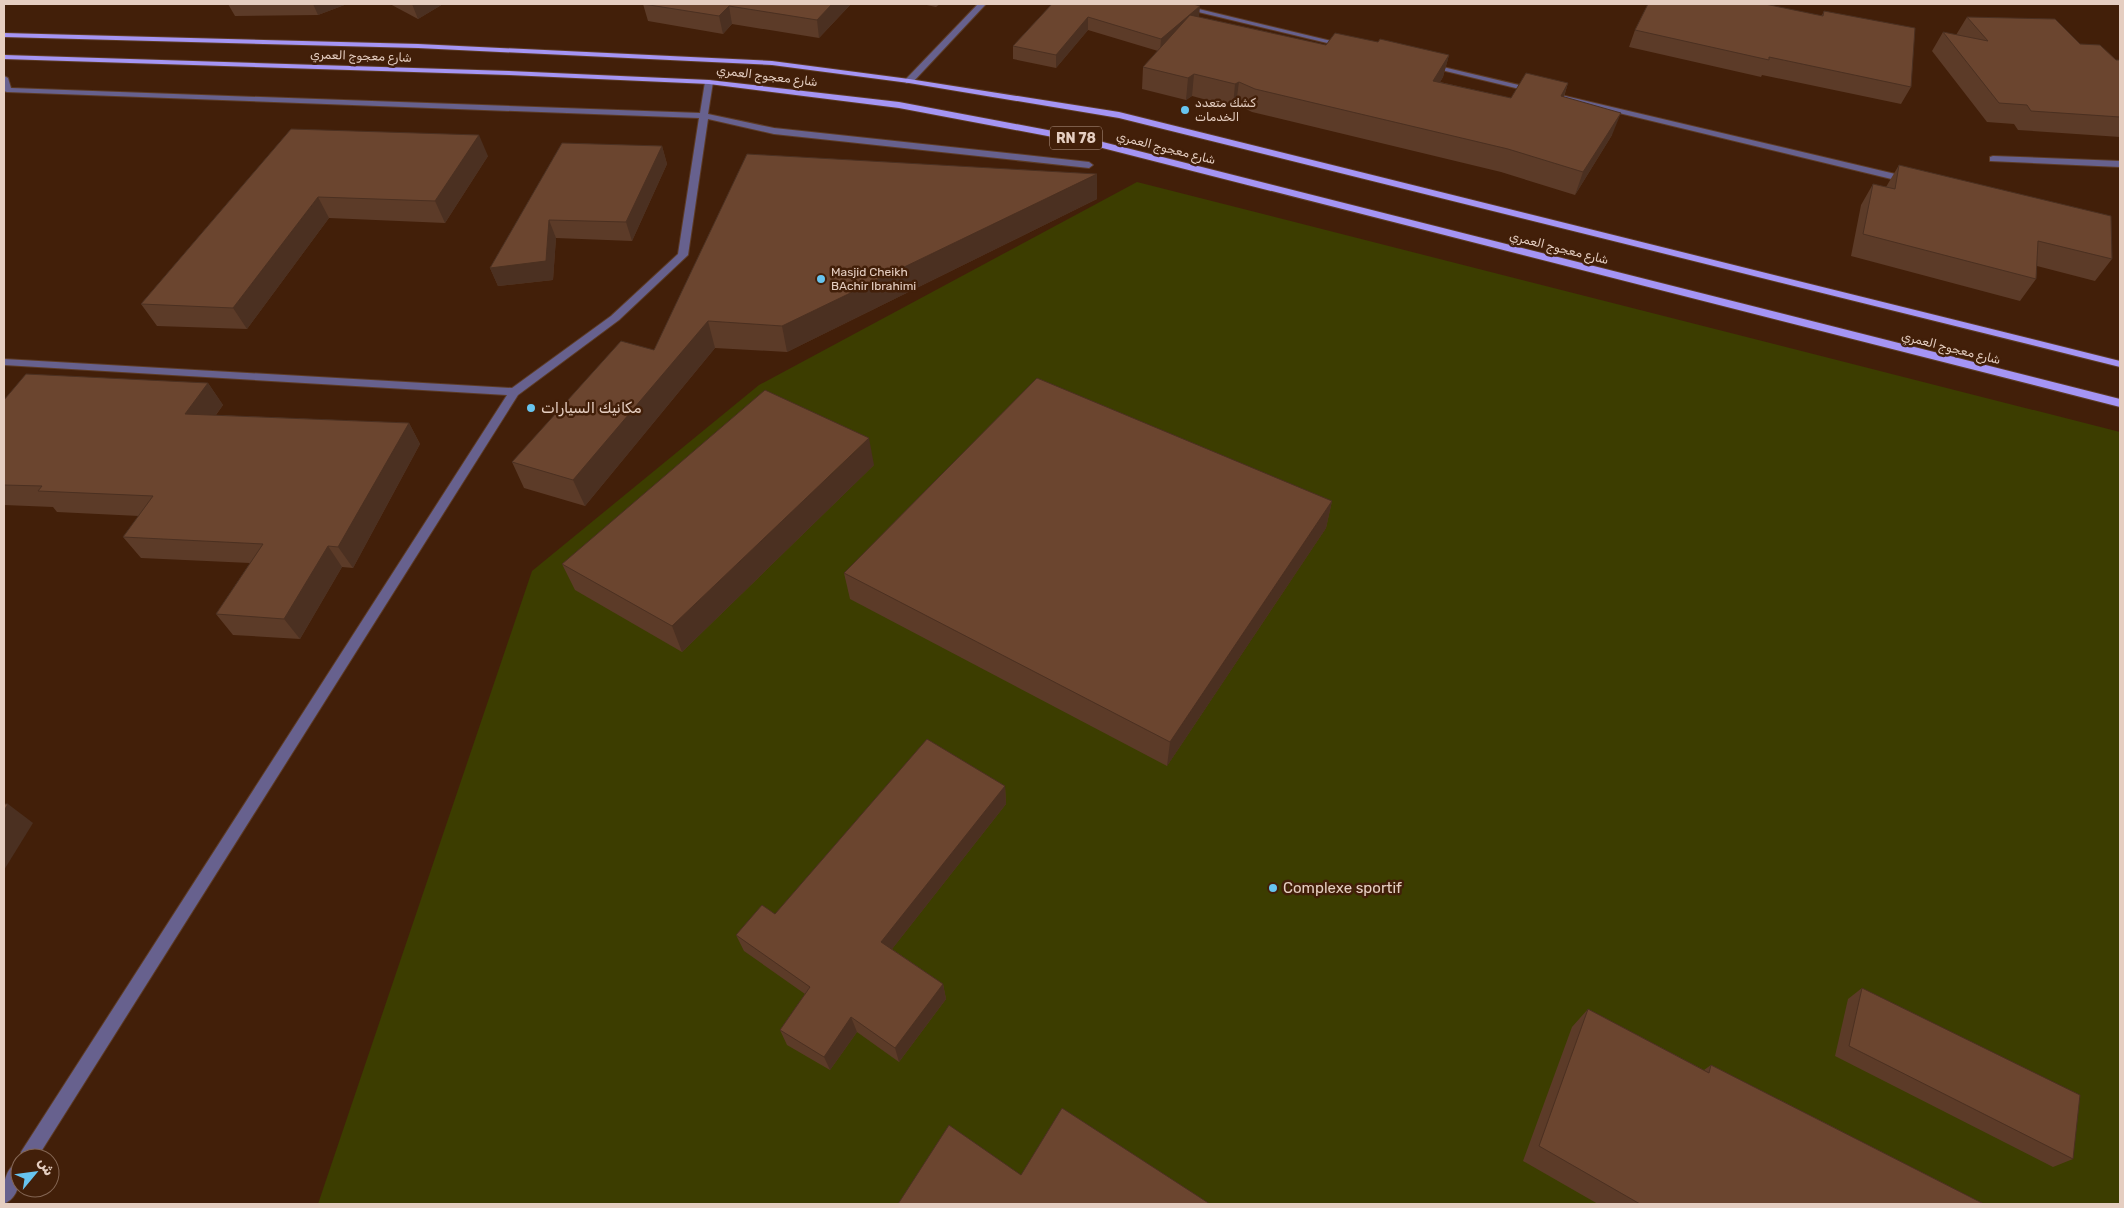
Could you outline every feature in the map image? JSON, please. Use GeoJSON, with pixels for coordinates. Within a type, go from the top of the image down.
{"type":"FeatureCollection","features":[{"type":"Feature","properties":{"kind":"main road","name":"شارع معجوج العمري"},"geometry":{"type":"LineString","coordinates":[[4,35],[408,46],[672,57],[772,63],[910,81],[1119,116],[2120,364]]}},
{"type":"Feature","properties":{"kind":"main road","name":"شارع معجوج العمري"},"geometry":{"type":"LineString","coordinates":[[4,57],[499,72],[709,82],[899,105],[1079,139],[2120,403]]}},
{"type":"Feature","properties":{"kind":"street"},"geometry":{"type":"LineString","coordinates":[[910,81],[982,4]]}},
{"type":"Feature","properties":{"kind":"street"},"geometry":{"type":"LineString","coordinates":[[1169,4],[1353,47]]}},
{"type":"Feature","properties":{"kind":"street"},"geometry":{"type":"LineString","coordinates":[[1421,63],[1915,182]]}},
{"type":"Feature","properties":{"kind":"street"},"geometry":{"type":"LineString","coordinates":[[4,78],[6,90],[704,116],[774,131],[1088,165]]}},
{"type":"Feature","properties":{"kind":"street"},"geometry":{"type":"LineString","coordinates":[[33,1148],[514,392],[615,318],[683,255],[709,82]]}},
{"type":"Feature","properties":{"kind":"street"},"geometry":{"type":"LineString","coordinates":[[1993,158],[2120,164]]}},
{"type":"Feature","properties":{"kind":"street"},"geometry":{"type":"LineString","coordinates":[[4,362],[514,392]]}},
{"type":"Feature","properties":{"kind":"shaded area","name":"Complexe sportif"},"geometry":{"type":"Polygon","coordinates":[[[1137,182],[2120,432],[2120,1204],[318,1204],[532,571],[759,385],[1137,182]]]}},
{"type":"Feature","properties":{"kind":"building"},"geometry":{"type":"Polygon","coordinates":[[[643,4],[832,4],[817,20],[729,6],[719,16],[643,4]]]}},
{"type":"Feature","properties":{"kind":"building"},"geometry":{"type":"Polygon","coordinates":[[[1052,4],[1193,4],[1200,6],[1161,39],[1088,17],[1056,55],[1013,46],[1052,4]]]}},
{"type":"Feature","properties":{"kind":"building"},"geometry":{"type":"Polygon","coordinates":[[[1648,4],[1765,4],[1823,16],[1824,11],[1915,28],[1911,87],[1769,57],[1769,60],[1635,30],[1648,4]]]}},
{"type":"Feature","properties":{"kind":"building"},"geometry":{"type":"Polygon","coordinates":[[[1190,15],[1326,45],[1335,33],[1378,42],[1380,39],[1449,55],[1433,81],[1511,98],[1526,73],[1568,83],[1561,96],[1621,113],[1583,172],[1508,149],[1255,89],[1239,82],[1235,84],[1194,74],[1188,78],[1143,67],[1190,15]]]}},
{"type":"Feature","properties":{"kind":"building"},"geometry":{"type":"Polygon","coordinates":[[[1967,17],[2055,19],[2080,44],[2100,45],[2116,60],[2120,60],[2120,117],[2031,111],[2027,105],[1999,103],[1943,32],[1988,41],[1967,17]]]}},
{"type":"Feature","properties":{"kind":"building"},"geometry":{"type":"Polygon","coordinates":[[[291,129],[479,135],[435,201],[318,197],[233,308],[141,304],[291,129]]]}},
{"type":"Feature","properties":{"kind":"building"},"geometry":{"type":"Polygon","coordinates":[[[562,143],[662,146],[626,222],[549,220],[546,261],[490,268],[562,143]]]}},
{"type":"Feature","properties":{"kind":"building"},"geometry":{"type":"Polygon","coordinates":[[[747,154],[1097,174],[782,326],[708,321],[573,480],[512,462],[621,341],[654,350],[747,154]]]}},
{"type":"Feature","properties":{"kind":"building"},"geometry":{"type":"Polygon","coordinates":[[[1899,165],[2111,216],[2112,259],[2038,241],[2036,279],[1863,234],[1873,184],[1895,189],[1899,165]]]}},
{"type":"Feature","properties":{"kind":"building"},"geometry":{"type":"Polygon","coordinates":[[[26,374],[208,383],[185,414],[409,423],[338,547],[328,546],[284,619],[216,614],[263,544],[123,537],[153,496],[38,491],[42,486],[4,485],[4,400],[26,374]]]}},
{"type":"Feature","properties":{"kind":"building"},"geometry":{"type":"Polygon","coordinates":[[[1037,378],[1332,501],[1170,742],[844,573],[1037,378]]]}},
{"type":"Feature","properties":{"kind":"building"},"geometry":{"type":"Polygon","coordinates":[[[765,390],[869,438],[672,626],[562,564],[765,390]]]}},
{"type":"Feature","properties":{"kind":"building"},"geometry":{"type":"Polygon","coordinates":[[[927,739],[1005,786],[881,942],[943,984],[895,1048],[851,1017],[824,1057],[780,1030],[810,987],[736,935],[762,905],[775,914],[927,739]]]}},
{"type":"Feature","properties":{"kind":"building"},"geometry":{"type":"Polygon","coordinates":[[[1862,988],[2080,1095],[2073,1159],[1849,1046],[1862,988]]]}},
{"type":"Feature","properties":{"kind":"building"},"geometry":{"type":"Polygon","coordinates":[[[1588,1009],[1709,1073],[1711,1065],[1984,1204],[1640,1204],[1539,1146],[1588,1009]]]}},
{"type":"Feature","properties":{"kind":"building"},"geometry":{"type":"Polygon","coordinates":[[[1062,1108],[1210,1204],[898,1204],[949,1125],[1021,1175],[1062,1108]]]}},
{"type":"Feature","properties":{"kind":"place","name":"كشك متعدد الخدمات"},"geometry":{"type":"Point","coordinates":[1185,110]}},
{"type":"Feature","properties":{"kind":"place","name":"Masjid Cheikh BAchir Ibrahimi"},"geometry":{"type":"Point","coordinates":[821,279]}},
{"type":"Feature","properties":{"kind":"place","name":"مكانيك السيارات"},"geometry":{"type":"Point","coordinates":[531,408]}},
{"type":"Feature","properties":{"kind":"place","name":"Complexe sportif"},"geometry":{"type":"Point","coordinates":[1273,888]}}]}
